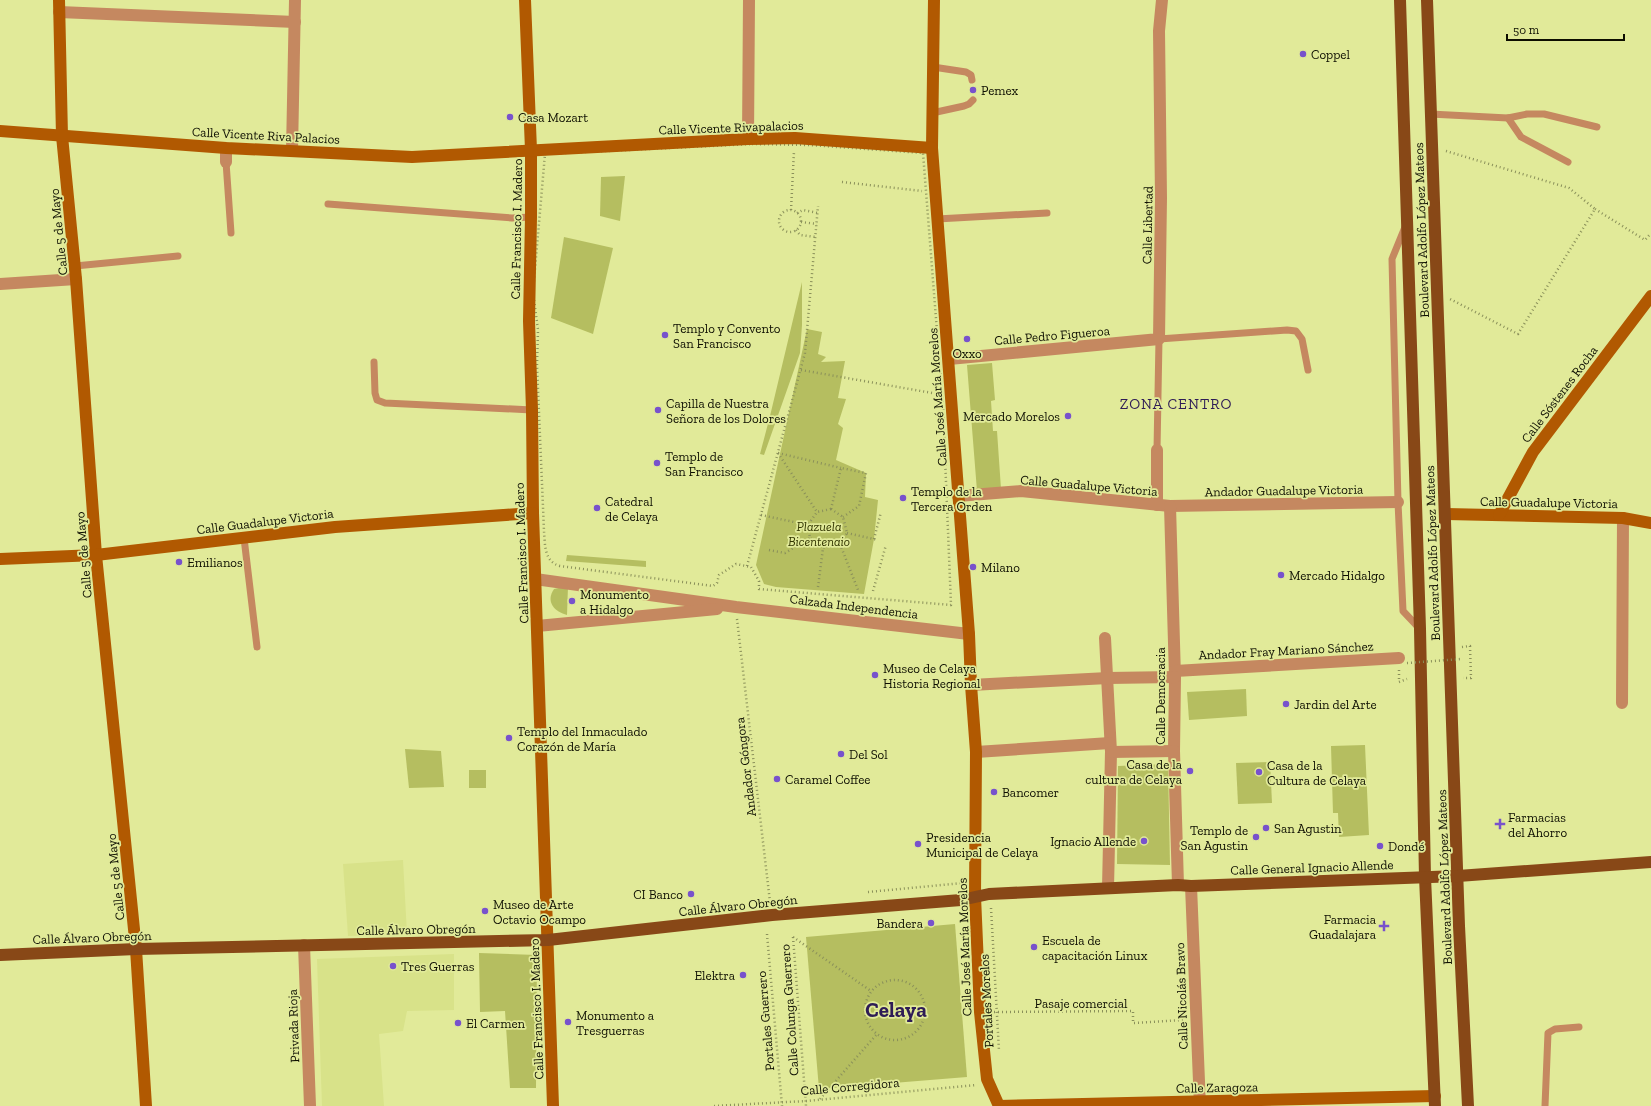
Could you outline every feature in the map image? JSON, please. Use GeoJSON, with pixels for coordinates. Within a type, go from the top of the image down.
{"type":"FeatureCollection","features":[{"type":"Feature","properties":{"kind":"main road","name":"Calle Francisco I. Madero"},"geometry":{"type":"LineString","coordinates":[[525,0],[531,150],[531,217],[528,300],[532,410],[533,513],[553,1106]]}},
{"type":"Feature","properties":{"kind":"main road","name":"Calle José María Morelos"},"geometry":{"type":"LineString","coordinates":[[934,0],[932,148],[949,359],[976,752],[974,896],[980,1012],[987,1079],[999,1106]]}},
{"type":"Feature","properties":{"kind":"main road","name":"Boulevard Adolfo López Mateos"},"geometry":{"type":"LineString","coordinates":[[1400,0],[1420,629],[1425,877],[1435,1101]]}},
{"type":"Feature","properties":{"kind":"main road","name":"Boulevard Adolfo López Mateos"},"geometry":{"type":"LineString","coordinates":[[1427,0],[1458,876],[1468,1106]]}},
{"type":"Feature","properties":{"kind":"main road","name":"Calle 5 de Mayo"},"geometry":{"type":"LineString","coordinates":[[59,6],[62,136],[75,266],[96,555],[136,949],[146,1106]]}},
{"type":"Feature","properties":{"kind":"main road","name":"Calle Vicente Riva Palacios"},"geometry":{"type":"LineString","coordinates":[[0,131],[226,148],[412,157],[531,150]]}},
{"type":"Feature","properties":{"kind":"main road","name":"Calle Vicente Rivapalacios"},"geometry":{"type":"LineString","coordinates":[[531,150],[795,138],[932,148]]}},
{"type":"Feature","properties":{"kind":"main road","name":"Calle Sóstenes Rocha"},"geometry":{"type":"LineString","coordinates":[[1499,515],[1533,452],[1651,296]]}},
{"type":"Feature","properties":{"kind":"main road","name":"Calle Guadalupe Victoria"},"geometry":{"type":"LineString","coordinates":[[0,559],[96,555],[335,527],[533,513]]}},
{"type":"Feature","properties":{"kind":"main road","name":"Calle Guadalupe Victoria"},"geometry":{"type":"LineString","coordinates":[[1446,514],[1623,518],[1651,523]]}},
{"type":"Feature","properties":{"kind":"main road","name":"Calle General Ignacio Allende"},"geometry":{"type":"LineString","coordinates":[[974,896],[1178,885],[1191,886],[1458,876],[1651,862]]}},
{"type":"Feature","properties":{"kind":"main road","name":"Calle Álvaro Obregón"},"geometry":{"type":"LineString","coordinates":[[0,955],[136,949],[548,940],[772,915],[961,900],[974,896]]}},
{"type":"Feature","properties":{"kind":"main road","name":"Calle Zaragoza"},"geometry":{"type":"LineString","coordinates":[[999,1106],[1435,1101]]}},
{"type":"Feature","properties":{"kind":"street"},"geometry":{"type":"LineString","coordinates":[[292,151],[295,0]]}},
{"type":"Feature","properties":{"kind":"street"},"geometry":{"type":"LineString","coordinates":[[748,139],[749,0]]}},
{"type":"Feature","properties":{"kind":"street","name":"Calle Libertad"},"geometry":{"type":"LineString","coordinates":[[1159,339],[1161,198],[1159,31],[1162,0]]}},
{"type":"Feature","properties":{"kind":"street"},"geometry":{"type":"LineString","coordinates":[[59,6],[295,22]]}},
{"type":"Feature","properties":{"kind":"street"},"geometry":{"type":"LineString","coordinates":[[226,148],[226,162]]}},
{"type":"Feature","properties":{"kind":"street"},"geometry":{"type":"LineString","coordinates":[[0,284],[76,279]]}},
{"type":"Feature","properties":{"kind":"street","name":"Calle Pedro Figueroa"},"geometry":{"type":"LineString","coordinates":[[949,359],[1159,339]]}},
{"type":"Feature","properties":{"kind":"street"},"geometry":{"type":"LineString","coordinates":[[1157,450],[1157,505]]}},
{"type":"Feature","properties":{"kind":"street","name":"Calle Guadalupe Victoria"},"geometry":{"type":"LineString","coordinates":[[958,496],[1021,491],[1170,506]]}},
{"type":"Feature","properties":{"kind":"street","name":"Andador Guadalupe Victoria"},"geometry":{"type":"LineString","coordinates":[[1170,506],[1398,502]]}},
{"type":"Feature","properties":{"kind":"street","name":"Calle Democracia"},"geometry":{"type":"LineString","coordinates":[[1170,506],[1175,674],[1174,751],[1178,885]]}},
{"type":"Feature","properties":{"kind":"street"},"geometry":{"type":"LineString","coordinates":[[1622,703],[1623,518]]}},
{"type":"Feature","properties":{"kind":"street","name":"Calzada Independencia"},"geometry":{"type":"LineString","coordinates":[[535,579],[737,612],[969,634]]}},
{"type":"Feature","properties":{"kind":"street","name":"Calzada Independencia"},"geometry":{"type":"LineString","coordinates":[[537,626],[737,612]]}},
{"type":"Feature","properties":{"kind":"street"},"geometry":{"type":"LineString","coordinates":[[1105,638],[1110,748],[1108,888]]}},
{"type":"Feature","properties":{"kind":"street","name":"Andador Fray Mariano Sánchez"},"geometry":{"type":"LineString","coordinates":[[971,685],[1403,660]]}},
{"type":"Feature","properties":{"kind":"street"},"geometry":{"type":"LineString","coordinates":[[976,752],[1110,748],[1174,751]]}},
{"type":"Feature","properties":{"kind":"street","name":"Calle Nicolás Bravo"},"geometry":{"type":"LineString","coordinates":[[1191,886],[1199,1103]]}},
{"type":"Feature","properties":{"kind":"street","name":"Privada Rioja"},"geometry":{"type":"LineString","coordinates":[[304,945],[310,1106]]}},
{"type":"Feature","properties":{"kind":"lane"},"geometry":{"type":"LineString","coordinates":[[933,67],[966,72],[971,75],[972,80]]}},
{"type":"Feature","properties":{"kind":"lane"},"geometry":{"type":"LineString","coordinates":[[932,113],[964,106],[970,104],[973,100]]}},
{"type":"Feature","properties":{"kind":"lane"},"geometry":{"type":"LineString","coordinates":[[1430,114],[1508,118],[1527,114],[1544,114],[1597,127]]}},
{"type":"Feature","properties":{"kind":"lane"},"geometry":{"type":"LineString","coordinates":[[1508,118],[1521,137],[1568,162]]}},
{"type":"Feature","properties":{"kind":"lane"},"geometry":{"type":"LineString","coordinates":[[226,162],[231,233]]}},
{"type":"Feature","properties":{"kind":"lane"},"geometry":{"type":"LineString","coordinates":[[328,204],[512,218],[531,217]]}},
{"type":"Feature","properties":{"kind":"lane"},"geometry":{"type":"LineString","coordinates":[[937,219],[1047,213]]}},
{"type":"Feature","properties":{"kind":"lane"},"geometry":{"type":"LineString","coordinates":[[1407,221],[1392,259],[1398,502],[1403,611],[1420,629]]}},
{"type":"Feature","properties":{"kind":"lane"},"geometry":{"type":"LineString","coordinates":[[75,266],[178,256]]}},
{"type":"Feature","properties":{"kind":"lane"},"geometry":{"type":"LineString","coordinates":[[1159,339],[1287,330],[1296,331],[1302,338],[1308,370]]}},
{"type":"Feature","properties":{"kind":"lane","name":"Calle Libertad"},"geometry":{"type":"LineString","coordinates":[[1157,450],[1159,339]]}},
{"type":"Feature","properties":{"kind":"lane"},"geometry":{"type":"LineString","coordinates":[[374,362],[375,394],[377,400],[385,403],[532,410]]}},
{"type":"Feature","properties":{"kind":"lane"},"geometry":{"type":"LineString","coordinates":[[244,538],[256,647]]}},
{"type":"Feature","properties":{"kind":"lane"},"geometry":{"type":"LineString","coordinates":[[1545,1106],[1548,1033],[1555,1029],[1579,1027]]}},
{"type":"Feature","properties":{"kind":"path"},"geometry":{"type":"LineString","coordinates":[[759,589],[950,605],[942,394],[923,154],[794,145],[752,144],[545,154],[533,292],[538,330],[538,373],[544,531],[549,558],[552,562],[560,566],[713,586],[718,583],[719,575],[736,564],[751,567],[759,581],[759,589],[759,593]]}},
{"type":"Feature","properties":{"kind":"path"},"geometry":{"type":"LineString","coordinates":[[791,210],[794,145]]}},
{"type":"Feature","properties":{"kind":"path"},"geometry":{"type":"LineString","coordinates":[[1431,146],[1568,188],[1595,209],[1645,240],[1651,233]]}},
{"type":"Feature","properties":{"kind":"path"},"geometry":{"type":"LineString","coordinates":[[842,182],[935,192]]}},
{"type":"Feature","properties":{"kind":"path"},"geometry":{"type":"LineString","coordinates":[[747,566],[806,353],[818,206]]}},
{"type":"Feature","properties":{"kind":"path"},"geometry":{"type":"LineString","coordinates":[[1437,293],[1518,334],[1595,209]]}},
{"type":"Feature","properties":{"kind":"path"},"geometry":{"type":"LineString","coordinates":[[796,230],[786,231],[782,228],[780,224],[780,215],[791,210],[797,213],[801,222]]}},
{"type":"Feature","properties":{"kind":"path"},"geometry":{"type":"LineString","coordinates":[[797,213],[803,210],[818,213]]}},
{"type":"Feature","properties":{"kind":"path"},"geometry":{"type":"LineString","coordinates":[[796,230],[801,222]]}},
{"type":"Feature","properties":{"kind":"path"},"geometry":{"type":"LineString","coordinates":[[801,222],[817,224]]}},
{"type":"Feature","properties":{"kind":"path"},"geometry":{"type":"LineString","coordinates":[[796,230],[800,235],[816,237]]}},
{"type":"Feature","properties":{"kind":"path"},"geometry":{"type":"LineString","coordinates":[[801,370],[942,394]]}},
{"type":"Feature","properties":{"kind":"path"},"geometry":{"type":"LineString","coordinates":[[778,453],[866,474],[860,506],[843,517]]}},
{"type":"Feature","properties":{"kind":"path"},"geometry":{"type":"LineString","coordinates":[[778,453],[817,512]]}},
{"type":"Feature","properties":{"kind":"path"},"geometry":{"type":"LineString","coordinates":[[831,509],[841,468]]}},
{"type":"Feature","properties":{"kind":"path"},"geometry":{"type":"LineString","coordinates":[[831,509],[843,517],[847,533],[840,544],[823,548],[810,538],[808,526],[817,512],[831,509]]}},
{"type":"Feature","properties":{"kind":"path"},"geometry":{"type":"LineString","coordinates":[[874,539],[881,512]]}},
{"type":"Feature","properties":{"kind":"path"},"geometry":{"type":"LineString","coordinates":[[761,515],[808,526]]}},
{"type":"Feature","properties":{"kind":"path"},"geometry":{"type":"LineString","coordinates":[[847,533],[878,540]]}},
{"type":"Feature","properties":{"kind":"path"},"geometry":{"type":"LineString","coordinates":[[769,550],[785,553],[810,538]]}},
{"type":"Feature","properties":{"kind":"path"},"geometry":{"type":"LineString","coordinates":[[840,544],[858,590]]}},
{"type":"Feature","properties":{"kind":"path"},"geometry":{"type":"LineString","coordinates":[[873,591],[886,545]]}},
{"type":"Feature","properties":{"kind":"path"},"geometry":{"type":"LineString","coordinates":[[818,587],[823,548]]}},
{"type":"Feature","properties":{"kind":"path","name":"Andador Góngora"},"geometry":{"type":"LineString","coordinates":[[737,612],[772,915]]}},
{"type":"Feature","properties":{"kind":"path"},"geometry":{"type":"LineString","coordinates":[[1462,672],[1462,678],[1471,678],[1470,646]]}},
{"type":"Feature","properties":{"kind":"path"},"geometry":{"type":"LineString","coordinates":[[1403,660],[1461,659],[1461,665]]}},
{"type":"Feature","properties":{"kind":"path","name":"Portales Morelos"},"geometry":{"type":"LineString","coordinates":[[991,908],[1000,1057]]}},
{"type":"Feature","properties":{"kind":"path","name":"Portales Guerrero"},"geometry":{"type":"LineString","coordinates":[[767,934],[782,1106]]}},
{"type":"Feature","properties":{"kind":"path","name":"Calle Colunga Guerrero"},"geometry":{"type":"LineString","coordinates":[[806,1106],[793,937],[871,991]]}},
{"type":"Feature","properties":{"kind":"path"},"geometry":{"type":"LineString","coordinates":[[895,979],[905,981],[913,985],[920,992],[926,1011],[924,1020],[919,1029],[912,1036],[903,1040],[883,1038],[868,1024],[865,1014],[865,1004],[871,991],[885,981],[895,979]]}},
{"type":"Feature","properties":{"kind":"path","name":"Pasaje comercial"},"geometry":{"type":"LineString","coordinates":[[980,1012],[1133,1011],[1133,1023],[1195,1019]]}},
{"type":"Feature","properties":{"kind":"path"},"geometry":{"type":"LineString","coordinates":[[820,1099],[878,1034]]}},
{"type":"Feature","properties":{"kind":"path","name":"Calle Corregidora"},"geometry":{"type":"LineString","coordinates":[[714,1106],[968,1087],[976,1085],[987,1079]]}},
{"type":"Feature","properties":{"kind":"shaded area"},"geometry":{"type":"Polygon","coordinates":[[[403,860],[407,934],[348,936],[343,864],[403,860]]]}},
{"type":"Feature","properties":{"kind":"shaded area"},"geometry":{"type":"Polygon","coordinates":[[[454,954],[454,1010],[407,1011],[403,1031],[379,1034],[384,1106],[322,1106],[317,959],[454,954]]]}},
{"type":"Feature","properties":{"kind":"green space"},"geometry":{"type":"Polygon","coordinates":[[[625,176],[620,221],[600,216],[601,177],[625,176]]]}},
{"type":"Feature","properties":{"kind":"green space"},"geometry":{"type":"Polygon","coordinates":[[[564,237],[613,248],[593,334],[551,318],[564,237]]]}},
{"type":"Feature","properties":{"kind":"green space"},"geometry":{"type":"Polygon","coordinates":[[[802,282],[802,325],[800,353],[764,455],[760,454],[802,282]]]}},
{"type":"Feature","properties":{"kind":"green space","name":"Plazuela Bicentenaio"},"geometry":{"type":"Polygon","coordinates":[[[807,329],[822,332],[818,354],[826,357],[821,362],[845,361],[838,398],[846,399],[838,424],[843,428],[836,460],[866,473],[865,497],[878,500],[874,539],[864,594],[776,587],[764,584],[756,565],[807,329]]]}},
{"type":"Feature","properties":{"kind":"green space"},"geometry":{"type":"Polygon","coordinates":[[[992,363],[995,400],[991,401],[993,431],[997,431],[1001,489],[977,491],[967,365],[992,363]]]}},
{"type":"Feature","properties":{"kind":"green space"},"geometry":{"type":"Polygon","coordinates":[[[567,555],[646,561],[646,567],[566,561],[567,555]]]}},
{"type":"Feature","properties":{"kind":"green space"},"geometry":{"type":"Polygon","coordinates":[[[568,586],[567,615],[555,609],[551,602],[551,594],[554,589],[568,586]]]}},
{"type":"Feature","properties":{"kind":"green space"},"geometry":{"type":"Polygon","coordinates":[[[1246,689],[1247,716],[1189,720],[1187,692],[1246,689]]]}},
{"type":"Feature","properties":{"kind":"green space"},"geometry":{"type":"Polygon","coordinates":[[[1365,745],[1369,835],[1339,837],[1338,813],[1333,813],[1331,746],[1365,745]]]}},
{"type":"Feature","properties":{"kind":"green space"},"geometry":{"type":"Polygon","coordinates":[[[405,749],[441,751],[444,787],[409,788],[405,749]]]}},
{"type":"Feature","properties":{"kind":"green space"},"geometry":{"type":"Polygon","coordinates":[[[1270,762],[1272,803],[1238,804],[1236,763],[1270,762]]]}},
{"type":"Feature","properties":{"kind":"green space"},"geometry":{"type":"Polygon","coordinates":[[[1168,764],[1170,865],[1117,864],[1118,766],[1168,764]]]}},
{"type":"Feature","properties":{"kind":"green space"},"geometry":{"type":"Polygon","coordinates":[[[469,770],[486,770],[486,788],[469,788],[469,770]]]}},
{"type":"Feature","properties":{"kind":"green space"},"geometry":{"type":"Polygon","coordinates":[[[955,924],[967,1077],[819,1089],[806,937],[955,924]]]}},
{"type":"Feature","properties":{"kind":"green space"},"geometry":{"type":"Polygon","coordinates":[[[479,953],[537,955],[536,1088],[510,1088],[505,1011],[480,1012],[479,953]]]}},
{"type":"Feature","properties":{"kind":"place","name":"Coppel"},"geometry":{"type":"Point","coordinates":[1303,54]}},
{"type":"Feature","properties":{"kind":"place","name":"Pemex"},"geometry":{"type":"Point","coordinates":[973,90]}},
{"type":"Feature","properties":{"kind":"place","name":"Casa Mozart"},"geometry":{"type":"Point","coordinates":[510,117]}},
{"type":"Feature","properties":{"kind":"place","name":"Templo y Convento San Francisco"},"geometry":{"type":"Point","coordinates":[665,335]}},
{"type":"Feature","properties":{"kind":"place","name":"Oxxo"},"geometry":{"type":"Point","coordinates":[967,339]}},
{"type":"Feature","properties":{"kind":"place","name":"Capilla de Nuestra Señora de los Dolores"},"geometry":{"type":"Point","coordinates":[658,410]}},
{"type":"Feature","properties":{"kind":"place","name":"Mercado Morelos"},"geometry":{"type":"Point","coordinates":[1068,416]}},
{"type":"Feature","properties":{"kind":"place","name":"Templo de San Francisco"},"geometry":{"type":"Point","coordinates":[657,463]}},
{"type":"Feature","properties":{"kind":"place","name":"Templo de la Tercera Orden"},"geometry":{"type":"Point","coordinates":[903,498]}},
{"type":"Feature","properties":{"kind":"place","name":"Catedral de Celaya"},"geometry":{"type":"Point","coordinates":[597,508]}},
{"type":"Feature","properties":{"kind":"place","name":"Emilianos"},"geometry":{"type":"Point","coordinates":[179,562]}},
{"type":"Feature","properties":{"kind":"place","name":"Milano"},"geometry":{"type":"Point","coordinates":[973,567]}},
{"type":"Feature","properties":{"kind":"place","name":"Mercado Hidalgo"},"geometry":{"type":"Point","coordinates":[1281,575]}},
{"type":"Feature","properties":{"kind":"place","name":"Monumento a Hidalgo"},"geometry":{"type":"Point","coordinates":[572,601]}},
{"type":"Feature","properties":{"kind":"place","name":"Museo de Celaya Historia Regional"},"geometry":{"type":"Point","coordinates":[875,675]}},
{"type":"Feature","properties":{"kind":"place","name":"Jardin del Arte"},"geometry":{"type":"Point","coordinates":[1286,704]}},
{"type":"Feature","properties":{"kind":"place","name":"Templo del Inmaculado Corazón de María"},"geometry":{"type":"Point","coordinates":[509,738]}},
{"type":"Feature","properties":{"kind":"place","name":"Del Sol"},"geometry":{"type":"Point","coordinates":[841,754]}},
{"type":"Feature","properties":{"kind":"place","name":"Casa de la cultura de Celaya"},"geometry":{"type":"Point","coordinates":[1190,771]}},
{"type":"Feature","properties":{"kind":"place","name":"Casa de la Cultura de Celaya"},"geometry":{"type":"Point","coordinates":[1259,772]}},
{"type":"Feature","properties":{"kind":"place","name":"Caramel Coffee"},"geometry":{"type":"Point","coordinates":[777,779]}},
{"type":"Feature","properties":{"kind":"place","name":"Bancomer"},"geometry":{"type":"Point","coordinates":[994,792]}},
{"type":"Feature","properties":{"kind":"place","name":"Farmacias del Ahorro"},"geometry":{"type":"Point","coordinates":[1500,824]}},
{"type":"Feature","properties":{"kind":"place","name":"San Agustin"},"geometry":{"type":"Point","coordinates":[1266,828]}},
{"type":"Feature","properties":{"kind":"place","name":"Templo de San Agustin"},"geometry":{"type":"Point","coordinates":[1256,837]}},
{"type":"Feature","properties":{"kind":"place","name":"Ignacio Allende"},"geometry":{"type":"Point","coordinates":[1144,841]}},
{"type":"Feature","properties":{"kind":"place","name":"Presidencia Municipal de Celaya"},"geometry":{"type":"Point","coordinates":[918,844]}},
{"type":"Feature","properties":{"kind":"place","name":"Dondé"},"geometry":{"type":"Point","coordinates":[1380,846]}},
{"type":"Feature","properties":{"kind":"place","name":"CI Banco"},"geometry":{"type":"Point","coordinates":[691,894]}},
{"type":"Feature","properties":{"kind":"place","name":"Museo de Arte Octavio Ocampo"},"geometry":{"type":"Point","coordinates":[485,911]}},
{"type":"Feature","properties":{"kind":"place","name":"Bandera"},"geometry":{"type":"Point","coordinates":[931,923]}},
{"type":"Feature","properties":{"kind":"place","name":"Farmacia Guadalajara"},"geometry":{"type":"Point","coordinates":[1384,926]}},
{"type":"Feature","properties":{"kind":"place","name":"Escuela de capacitación Linux"},"geometry":{"type":"Point","coordinates":[1034,947]}},
{"type":"Feature","properties":{"kind":"place","name":"Tres Guerras"},"geometry":{"type":"Point","coordinates":[393,966]}},
{"type":"Feature","properties":{"kind":"place","name":"Elektra"},"geometry":{"type":"Point","coordinates":[743,975]}},
{"type":"Feature","properties":{"kind":"place","name":"Monumento a Tresguerras"},"geometry":{"type":"Point","coordinates":[568,1022]}},
{"type":"Feature","properties":{"kind":"place","name":"El Carmen"},"geometry":{"type":"Point","coordinates":[458,1023]}},
{"type":"Feature","properties":{"kind":"district","name":"ZONA CENTRO"},"geometry":{"type":"Point","coordinates":[1176,404]}},
{"type":"Feature","properties":{"kind":"district","name":"Celaya"},"geometry":{"type":"Point","coordinates":[896,1010]}}]}
